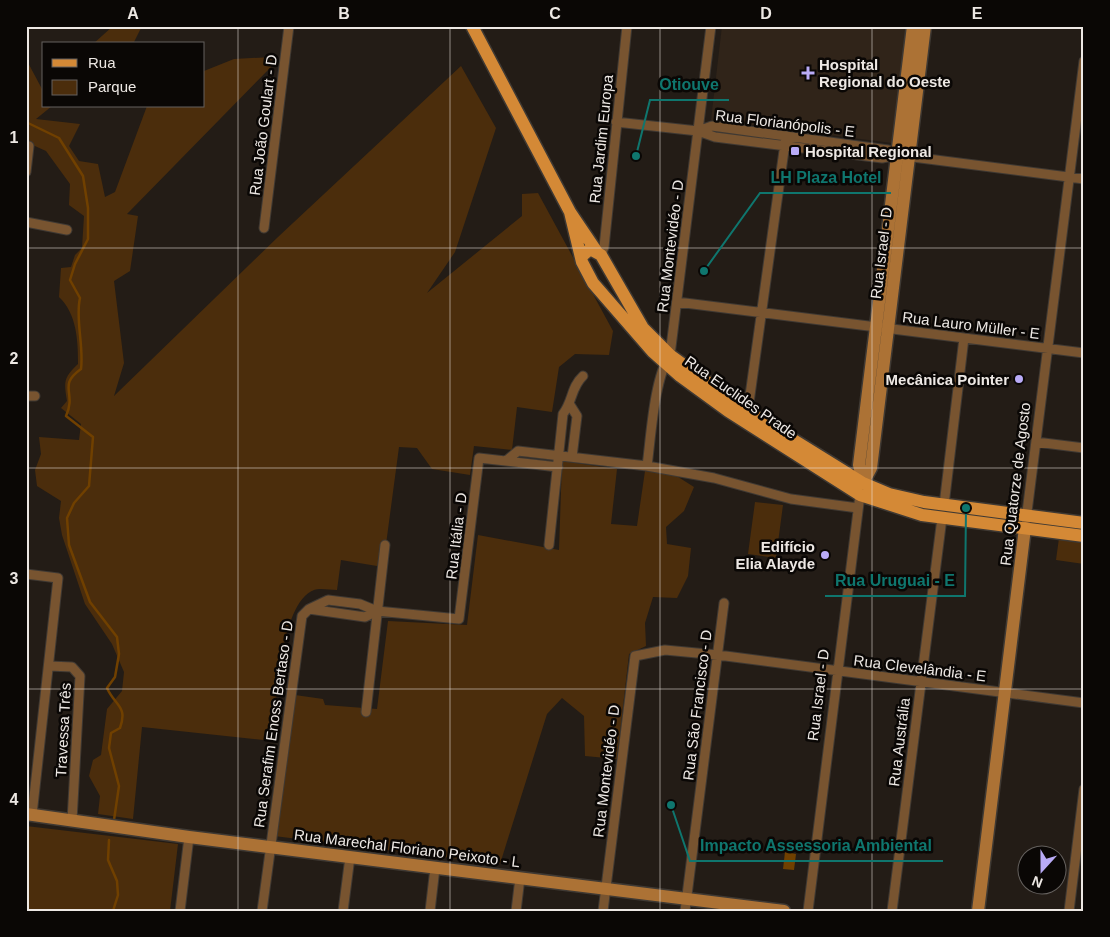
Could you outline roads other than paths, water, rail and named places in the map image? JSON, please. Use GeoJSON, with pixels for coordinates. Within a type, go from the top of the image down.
{"type":"FeatureCollection","features":[{"type":"Feature","properties":{"kind":"main road","name":"Rua Euclides Prade"},"geometry":{"type":"LineString","coordinates":[[472,26],[570,212],[599,253],[643,328],[667,358]]}},
{"type":"Feature","properties":{"kind":"main road","name":"Rua Euclides Prade"},"geometry":{"type":"LineString","coordinates":[[570,212],[581,258],[593,283],[667,358],[747,418],[860,495]]}},
{"type":"Feature","properties":{"kind":"main road"},"geometry":{"type":"LineString","coordinates":[[581,258],[587,249],[599,253]]}},
{"type":"Feature","properties":{"kind":"main road"},"geometry":{"type":"LineString","coordinates":[[597,287],[608,289],[614,284],[614,278]]}},
{"type":"Feature","properties":{"kind":"main road"},"geometry":{"type":"LineString","coordinates":[[860,495],[906,498],[1026,522],[1084,536]]}},
{"type":"Feature","properties":{"kind":"main road"},"geometry":{"type":"LineString","coordinates":[[860,495],[901,510],[942,518],[1084,523]]}},
{"type":"Feature","properties":{"kind":"street","name":"Rua João Goulart - D"},"geometry":{"type":"LineString","coordinates":[[264,228],[289,26]]}},
{"type":"Feature","properties":{"kind":"street","name":"Rua Jardim Europa"},"geometry":{"type":"LineString","coordinates":[[599,253],[604,247],[627,26]]}},
{"type":"Feature","properties":{"kind":"street","name":"Rua Montevidéo - D"},"geometry":{"type":"LineString","coordinates":[[647,466],[660,379],[667,358],[677,302],[711,26]]}},
{"type":"Feature","properties":{"kind":"street","name":"Rua Israel - D"},"geometry":{"type":"LineString","coordinates":[[808,911],[860,495],[859,465],[882,328],[903,156],[914,26]]}},
{"type":"Feature","properties":{"kind":"street","name":"Rua Israel - D"},"geometry":{"type":"LineString","coordinates":[[903,156],[926,26]]}},
{"type":"Feature","properties":{"kind":"street","name":"Rua Quatorze de Agosto"},"geometry":{"type":"LineString","coordinates":[[978,911],[1084,61]]}},
{"type":"Feature","properties":{"kind":"street","name":"Rua Florianópolis - E"},"geometry":{"type":"LineString","coordinates":[[616,122],[698,131],[715,137],[785,141],[886,158],[903,156],[1084,179]]}},
{"type":"Feature","properties":{"kind":"street"},"geometry":{"type":"LineString","coordinates":[[747,418],[763,313],[785,141]]}},
{"type":"Feature","properties":{"kind":"street"},"geometry":{"type":"LineString","coordinates":[[26,172],[29,146]]}},
{"type":"Feature","properties":{"kind":"street"},"geometry":{"type":"LineString","coordinates":[[26,222],[68,230]]}},
{"type":"Feature","properties":{"kind":"street","name":"Rua Lauro Müller - E"},"geometry":{"type":"LineString","coordinates":[[677,302],[1084,353]]}},
{"type":"Feature","properties":{"kind":"street"},"geometry":{"type":"LineString","coordinates":[[944,505],[964,338]]}},
{"type":"Feature","properties":{"kind":"street"},"geometry":{"type":"LineString","coordinates":[[549,544],[564,414],[570,405],[574,386],[583,376]]}},
{"type":"Feature","properties":{"kind":"street"},"geometry":{"type":"LineString","coordinates":[[570,405],[577,416],[572,457]]}},
{"type":"Feature","properties":{"kind":"street"},"geometry":{"type":"LineString","coordinates":[[564,414],[577,416]]}},
{"type":"Feature","properties":{"kind":"street"},"geometry":{"type":"LineString","coordinates":[[1036,442],[1084,448]]}},
{"type":"Feature","properties":{"kind":"street"},"geometry":{"type":"LineString","coordinates":[[506,461],[518,451],[647,466],[714,478],[791,499],[860,495]]}},
{"type":"Feature","properties":{"kind":"street","name":"Rua Itália - D"},"geometry":{"type":"LineString","coordinates":[[378,611],[459,619],[479,458],[506,461]]}},
{"type":"Feature","properties":{"kind":"street"},"geometry":{"type":"LineString","coordinates":[[506,461],[558,467]]}},
{"type":"Feature","properties":{"kind":"street","name":"Rua Austrália"},"geometry":{"type":"LineString","coordinates":[[892,911],[942,518]]}},
{"type":"Feature","properties":{"kind":"street"},"geometry":{"type":"LineString","coordinates":[[366,712],[385,545]]}},
{"type":"Feature","properties":{"kind":"street"},"geometry":{"type":"LineString","coordinates":[[26,574],[58,578],[29,815]]}},
{"type":"Feature","properties":{"kind":"street","name":"Rua Serafim Enoss Bertaso - D"},"geometry":{"type":"LineString","coordinates":[[262,911],[298,633],[302,616],[309,609],[328,600],[360,604],[378,611]]}},
{"type":"Feature","properties":{"kind":"street","name":"Rua São Francisco - D"},"geometry":{"type":"LineString","coordinates":[[686,905],[724,603]]}},
{"type":"Feature","properties":{"kind":"street","name":"Rua Clevelândia - E"},"geometry":{"type":"LineString","coordinates":[[635,656],[665,650],[718,655],[1084,703]]}},
{"type":"Feature","properties":{"kind":"street","name":"Rua Montevidéo - D"},"geometry":{"type":"LineString","coordinates":[[603,911],[635,656]]}},
{"type":"Feature","properties":{"kind":"street","name":"Travessa Três"},"geometry":{"type":"LineString","coordinates":[[48,666],[72,667],[80,676],[72,821]]}},
{"type":"Feature","properties":{"kind":"street"},"geometry":{"type":"LineString","coordinates":[[1069,911],[1084,789]]}},
{"type":"Feature","properties":{"kind":"street","name":"Rua Marechal Floriano Peixoto - L"},"geometry":{"type":"LineString","coordinates":[[29,815],[606,889],[686,905],[784,911]]}},
{"type":"Feature","properties":{"kind":"street"},"geometry":{"type":"LineString","coordinates":[[180,911],[189,837]]}},
{"type":"Feature","properties":{"kind":"street"},"geometry":{"type":"LineString","coordinates":[[343,911],[350,857]]}},
{"type":"Feature","properties":{"kind":"street"},"geometry":{"type":"LineString","coordinates":[[430,911],[435,868]]}},
{"type":"Feature","properties":{"kind":"street"},"geometry":{"type":"LineString","coordinates":[[516,911],[520,878]]}},
{"type":"Feature","properties":{"kind":"waterway"},"geometry":{"type":"LineString","coordinates":[[26,122],[59,138],[83,176],[88,208],[88,239],[75,264],[70,280],[80,298],[78,315],[82,360],[81,369],[70,380],[70,401],[66,416],[93,437],[89,486],[74,503],[67,518],[69,545],[90,602],[117,637],[119,654],[115,677],[107,688],[122,710],[120,728],[111,733],[109,748],[119,786],[114,820]]}},
{"type":"Feature","properties":{"kind":"waterway"},"geometry":{"type":"LineString","coordinates":[[109,840],[108,860],[117,881],[118,895],[113,911]]}},
{"type":"Feature","properties":{"kind":"place","name":"Hospital Regional do Oeste"},"geometry":{"type":"Point","coordinates":[808,73]}},
{"type":"Feature","properties":{"kind":"place","name":"Hospital Regional"},"geometry":{"type":"Point","coordinates":[795,151]}},
{"type":"Feature","properties":{"kind":"place","name":"Otiouve"},"geometry":{"type":"Point","coordinates":[636,156]}},
{"type":"Feature","properties":{"kind":"place","name":"LH Plaza Hotel"},"geometry":{"type":"Point","coordinates":[704,271]}},
{"type":"Feature","properties":{"kind":"place","name":"Mecânica Pointer"},"geometry":{"type":"Point","coordinates":[1019,379]}},
{"type":"Feature","properties":{"kind":"place","name":"Rua Uruguai - E"},"geometry":{"type":"Point","coordinates":[966,508]}},
{"type":"Feature","properties":{"kind":"place","name":"Edifício Elia Alayde"},"geometry":{"type":"Point","coordinates":[825,555]}},
{"type":"Feature","properties":{"kind":"place","name":"Impacto Assessoria Ambiental"},"geometry":{"type":"Point","coordinates":[671,805]}}]}
